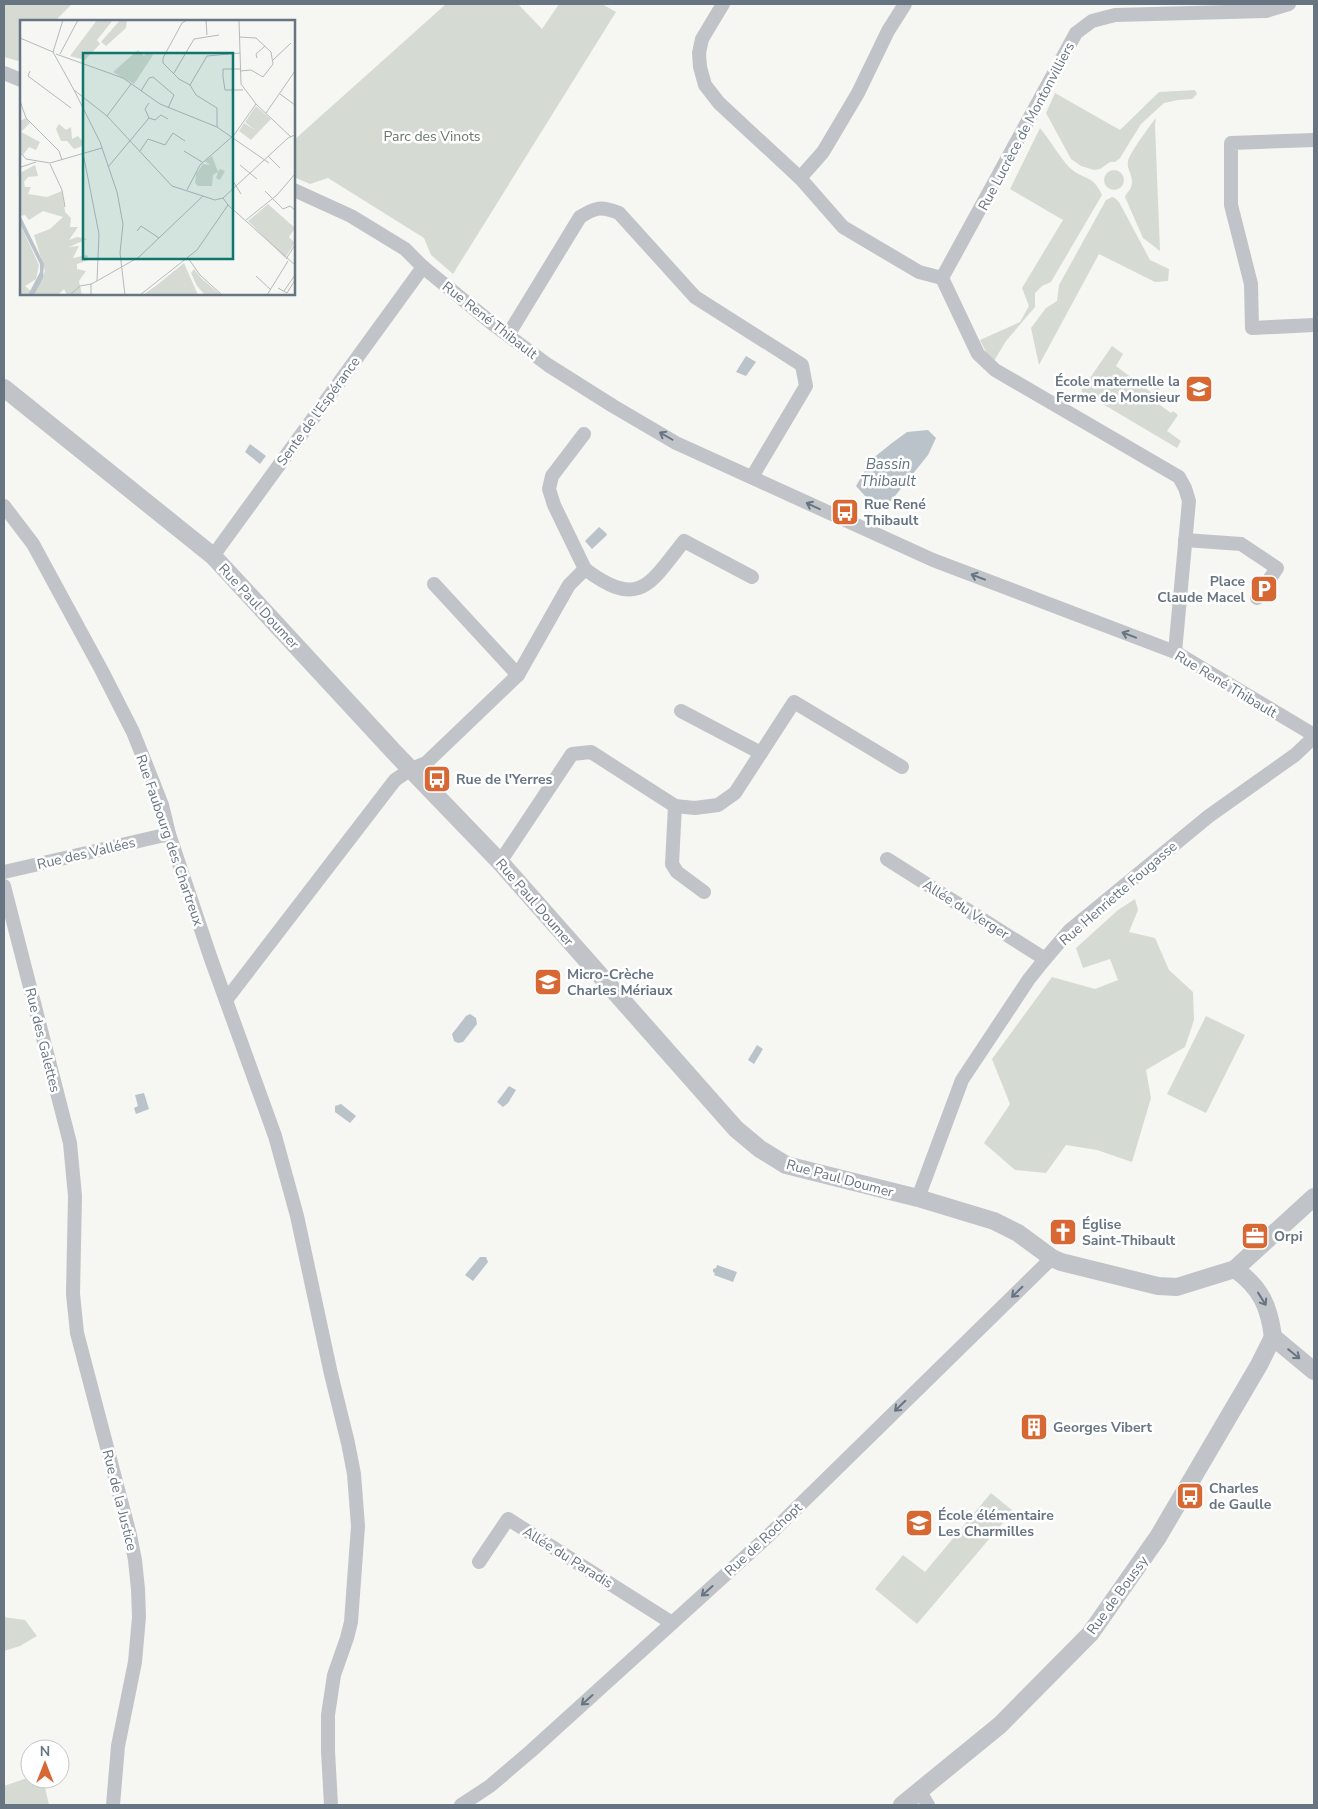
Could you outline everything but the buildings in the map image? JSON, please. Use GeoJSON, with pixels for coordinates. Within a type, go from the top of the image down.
{"type":"FeatureCollection","features":[{"type":"Feature","properties":{"kind":"street"},"geometry":{"type":"LineString","coordinates":[[723,4],[702,39],[699,53],[705,85],[719,103],[800,178],[843,227],[919,272],[942,278],[978,354],[995,370],[1179,478],[1185,488],[1189,501],[1175,652]]}},
{"type":"Feature","properties":{"kind":"street"},"geometry":{"type":"LineString","coordinates":[[800,178],[823,152],[858,93],[888,30],[905,4]]}},
{"type":"Feature","properties":{"kind":"street","name":"Rue Lucrèce de Montonvilliers"},"geometry":{"type":"LineString","coordinates":[[942,278],[1076,33],[1092,21],[1115,15],[1266,11],[1289,4]]}},
{"type":"Feature","properties":{"kind":"street"},"geometry":{"type":"LineString","coordinates":[[4,73],[20,80]]}},
{"type":"Feature","properties":{"kind":"street"},"geometry":{"type":"LineString","coordinates":[[1314,140],[1231,143],[1231,205],[1251,284],[1252,328],[1314,325]]}},
{"type":"Feature","properties":{"kind":"street","name":"Rue René Thibault"},"geometry":{"type":"LineString","coordinates":[[295,190],[351,216],[405,249],[423,267],[548,365],[613,406],[676,442],[933,560],[1175,652],[1314,736]]}},
{"type":"Feature","properties":{"kind":"street"},"geometry":{"type":"LineString","coordinates":[[508,335],[580,217],[594,208],[607,209],[618,214],[695,297],[802,365],[806,386],[752,477]]}},
{"type":"Feature","properties":{"kind":"street","name":"Sente de l'Espérance"},"geometry":{"type":"LineString","coordinates":[[212,556],[423,267]]}},
{"type":"Feature","properties":{"kind":"street","name":"Rue Paul Doumer"},"geometry":{"type":"LineString","coordinates":[[4,388],[212,556],[500,862],[736,1129],[760,1149],[786,1166],[918,1198],[994,1221],[1018,1233],[1052,1258],[1158,1286],[1177,1287],[1235,1269]]}},
{"type":"Feature","properties":{"kind":"street"},"geometry":{"type":"LineString","coordinates":[[584,434],[552,476],[549,489],[554,505],[585,569],[602,582],[622,589],[638,589],[652,581],[684,541],[752,576]]}},
{"type":"Feature","properties":{"kind":"street","name":"Rue Faubourg des Chartreux"},"geometry":{"type":"LineString","coordinates":[[4,506],[33,544],[124,714],[153,782],[162,804],[169,834],[226,1000],[275,1136],[297,1216],[354,1474],[357,1500],[357,1536],[351,1622],[334,1675],[328,1715],[331,1805]]}},
{"type":"Feature","properties":{"kind":"street"},"geometry":{"type":"LineString","coordinates":[[1185,540],[1241,544],[1277,568],[1257,598]]}},
{"type":"Feature","properties":{"kind":"street"},"geometry":{"type":"LineString","coordinates":[[226,1000],[395,780],[426,763],[518,675],[569,585],[585,569]]}},
{"type":"Feature","properties":{"kind":"street"},"geometry":{"type":"LineString","coordinates":[[434,584],[518,675]]}},
{"type":"Feature","properties":{"kind":"street"},"geometry":{"type":"LineString","coordinates":[[500,862],[572,754],[591,752],[675,806],[695,808],[718,805],[735,793],[794,702],[902,768]]}},
{"type":"Feature","properties":{"kind":"street"},"geometry":{"type":"LineString","coordinates":[[682,711],[761,753]]}},
{"type":"Feature","properties":{"kind":"street","name":"Rue Henriette Fougasse"},"geometry":{"type":"LineString","coordinates":[[918,1198],[962,1080],[1029,979],[1069,931],[1208,816],[1296,755],[1314,736]]}},
{"type":"Feature","properties":{"kind":"street"},"geometry":{"type":"LineString","coordinates":[[675,806],[672,864],[677,872],[704,892]]}},
{"type":"Feature","properties":{"kind":"street","name":"Rue des Vallées"},"geometry":{"type":"LineString","coordinates":[[4,872],[169,834]]}},
{"type":"Feature","properties":{"kind":"street","name":"Allée du Verger"},"geometry":{"type":"LineString","coordinates":[[887,858],[1045,959]]}},
{"type":"Feature","properties":{"kind":"street","name":"Rue des Galettes"},"geometry":{"type":"LineString","coordinates":[[4,886],[70,1144],[75,1196]]}},
{"type":"Feature","properties":{"kind":"street","name":"Rue de la Justice"},"geometry":{"type":"LineString","coordinates":[[75,1196],[73,1294],[77,1332],[130,1535],[138,1589],[139,1617],[135,1662],[118,1746],[113,1805]]}},
{"type":"Feature","properties":{"kind":"street"},"geometry":{"type":"LineString","coordinates":[[1314,1197],[1235,1269],[1246,1277],[1265,1302],[1271,1317],[1273,1337],[1314,1371]]}},
{"type":"Feature","properties":{"kind":"street","name":"Rue de Rochopt"},"geometry":{"type":"LineString","coordinates":[[461,1805],[490,1786],[531,1751],[766,1538],[1052,1258]]}},
{"type":"Feature","properties":{"kind":"street","name":"Rue de Boussy"},"geometry":{"type":"LineString","coordinates":[[902,1805],[924,1798],[1000,1726],[1090,1634],[1158,1538],[1259,1365],[1273,1337]]}},
{"type":"Feature","properties":{"kind":"street","name":"Allée du Paradis"},"geometry":{"type":"LineString","coordinates":[[479,1562],[508,1519],[672,1623]]}},
{"type":"Feature","properties":{"kind":"green space"},"geometry":{"type":"Polygon","coordinates":[[[4,4],[72,4],[56,20],[20,20],[20,58],[18,61],[4,57],[4,4]]]}},
{"type":"Feature","properties":{"kind":"green space","name":"Parc des Vinots"},"geometry":{"type":"Polygon","coordinates":[[[446,4],[518,4],[542,29],[559,4],[602,4],[616,12],[453,274],[431,255],[424,238],[328,178],[310,184],[295,177],[295,139],[446,4]]]}},
{"type":"Feature","properties":{"kind":"green space"},"geometry":{"type":"Polygon","coordinates":[[[1195,90],[1197,94],[1192,99],[1164,103],[1141,124],[1120,158],[1100,169],[1094,170],[1081,166],[1071,159],[1046,113],[1055,93],[1120,130],[1159,92],[1195,90]]]}},
{"type":"Feature","properties":{"kind":"green space"},"geometry":{"type":"Polygon","coordinates":[[[1156,118],[1160,251],[1143,238],[1125,197],[1132,183],[1128,167],[1129,157],[1156,118]]]}},
{"type":"Feature","properties":{"kind":"green space"},"geometry":{"type":"Polygon","coordinates":[[[1040,128],[1069,167],[1091,180],[1099,188],[1102,195],[1051,282],[1042,286],[1035,293],[1035,307],[1006,341],[994,361],[987,354],[980,340],[1020,322],[1029,306],[1022,288],[1063,220],[1010,189],[1040,128]]]}},
{"type":"Feature","properties":{"kind":"green space"},"geometry":{"type":"Polygon","coordinates":[[[1114,170],[1121,173],[1124,180],[1121,187],[1114,190],[1107,187],[1104,180],[1107,173],[1114,170]]]}},
{"type":"Feature","properties":{"kind":"green space"},"geometry":{"type":"Polygon","coordinates":[[[1112,197],[1119,202],[1150,260],[1169,269],[1168,281],[1155,282],[1099,254],[1039,365],[1031,328],[1046,308],[1057,301],[1059,285],[1106,200],[1112,197]]]}},
{"type":"Feature","properties":{"kind":"green space"},"geometry":{"type":"Polygon","coordinates":[[[1112,346],[1123,354],[1116,366],[1152,393],[1156,387],[1160,389],[1153,400],[1171,413],[1173,411],[1178,415],[1167,431],[1181,441],[1177,448],[1081,391],[1112,346]]]}},
{"type":"Feature","properties":{"kind":"green space"},"geometry":{"type":"Polygon","coordinates":[[[1135,899],[1138,910],[1129,932],[1155,938],[1169,970],[1193,992],[1194,1020],[1185,1047],[1146,1070],[1151,1098],[1132,1162],[1097,1150],[1066,1145],[1046,1173],[1015,1170],[984,1143],[1010,1104],[992,1059],[1052,977],[1095,989],[1118,980],[1110,959],[1083,968],[1076,948],[1118,910],[1135,899]]]}},
{"type":"Feature","properties":{"kind":"green space"},"geometry":{"type":"Polygon","coordinates":[[[1206,1016],[1245,1035],[1206,1113],[1167,1094],[1206,1016]]]}},
{"type":"Feature","properties":{"kind":"green space"},"geometry":{"type":"Polygon","coordinates":[[[991,1493],[1013,1511],[917,1624],[875,1589],[903,1555],[925,1572],[991,1493]]]}},
{"type":"Feature","properties":{"kind":"green space"},"geometry":{"type":"Polygon","coordinates":[[[4,1617],[25,1620],[37,1636],[20,1646],[4,1651],[4,1617]]]}},
{"type":"Feature","properties":{"kind":"green space"},"geometry":{"type":"Polygon","coordinates":[[[20,1780],[20,1789],[45,1789],[49,1805],[4,1805],[4,1786],[20,1780]]]}},
{"type":"Feature","properties":{"kind":"water"},"geometry":{"type":"Polygon","coordinates":[[[746,356],[756,362],[746,376],[736,372],[746,356]]]}},
{"type":"Feature","properties":{"kind":"water","name":"Bassin Thibault"},"geometry":{"type":"Polygon","coordinates":[[[928,430],[936,438],[928,455],[891,501],[880,503],[866,497],[856,486],[872,459],[907,432],[928,430]]]}},
{"type":"Feature","properties":{"kind":"water"},"geometry":{"type":"Polygon","coordinates":[[[250,444],[266,456],[260,464],[245,452],[250,444]]]}},
{"type":"Feature","properties":{"kind":"water"},"geometry":{"type":"Polygon","coordinates":[[[599,527],[607,535],[592,549],[585,541],[599,527]]]}},
{"type":"Feature","properties":{"kind":"water"},"geometry":{"type":"Polygon","coordinates":[[[470,1014],[476,1018],[477,1024],[463,1042],[458,1043],[454,1041],[452,1034],[466,1016],[470,1014]]]}},
{"type":"Feature","properties":{"kind":"water"},"geometry":{"type":"Polygon","coordinates":[[[757,1045],[763,1049],[754,1064],[748,1060],[757,1045]]]}},
{"type":"Feature","properties":{"kind":"water"},"geometry":{"type":"Polygon","coordinates":[[[509,1086],[516,1090],[508,1103],[503,1107],[497,1102],[509,1086]]]}},
{"type":"Feature","properties":{"kind":"water"},"geometry":{"type":"Polygon","coordinates":[[[144,1093],[149,1109],[136,1114],[134,1108],[138,1106],[135,1095],[144,1093]]]}},
{"type":"Feature","properties":{"kind":"water"},"geometry":{"type":"Polygon","coordinates":[[[341,1104],[356,1116],[350,1123],[335,1112],[335,1106],[341,1104]]]}},
{"type":"Feature","properties":{"kind":"water"},"geometry":{"type":"Polygon","coordinates":[[[480,1257],[486,1257],[488,1262],[473,1281],[465,1275],[480,1257]]]}},
{"type":"Feature","properties":{"kind":"water"},"geometry":{"type":"Polygon","coordinates":[[[717,1265],[737,1272],[733,1282],[714,1275],[713,1269],[717,1265]]]}},
{"type":"Feature","properties":{"kind":"place","name":"École maternelle la Ferme de Monsieur"},"geometry":{"type":"Point","coordinates":[1199,389]}},
{"type":"Feature","properties":{"kind":"place","name":"Rue René Thibault"},"geometry":{"type":"Point","coordinates":[845,512]}},
{"type":"Feature","properties":{"kind":"place","name":"Place Claude Macel"},"geometry":{"type":"Point","coordinates":[1264,589]}},
{"type":"Feature","properties":{"kind":"place","name":"Rue de l'Yerres"},"geometry":{"type":"Point","coordinates":[437,779]}},
{"type":"Feature","properties":{"kind":"place","name":"Micro-Crèche Charles Mériaux"},"geometry":{"type":"Point","coordinates":[548,982]}},
{"type":"Feature","properties":{"kind":"place","name":"Église Saint-Thibault"},"geometry":{"type":"Point","coordinates":[1063,1232]}},
{"type":"Feature","properties":{"kind":"place","name":"Orpi"},"geometry":{"type":"Point","coordinates":[1255,1236]}},
{"type":"Feature","properties":{"kind":"place","name":"Georges Vibert"},"geometry":{"type":"Point","coordinates":[1034,1427]}},
{"type":"Feature","properties":{"kind":"place","name":"Charles de Gaulle"},"geometry":{"type":"Point","coordinates":[1190,1496]}},
{"type":"Feature","properties":{"kind":"place","name":"École élémentaire Les Charmilles"},"geometry":{"type":"Point","coordinates":[919,1523]}}]}
